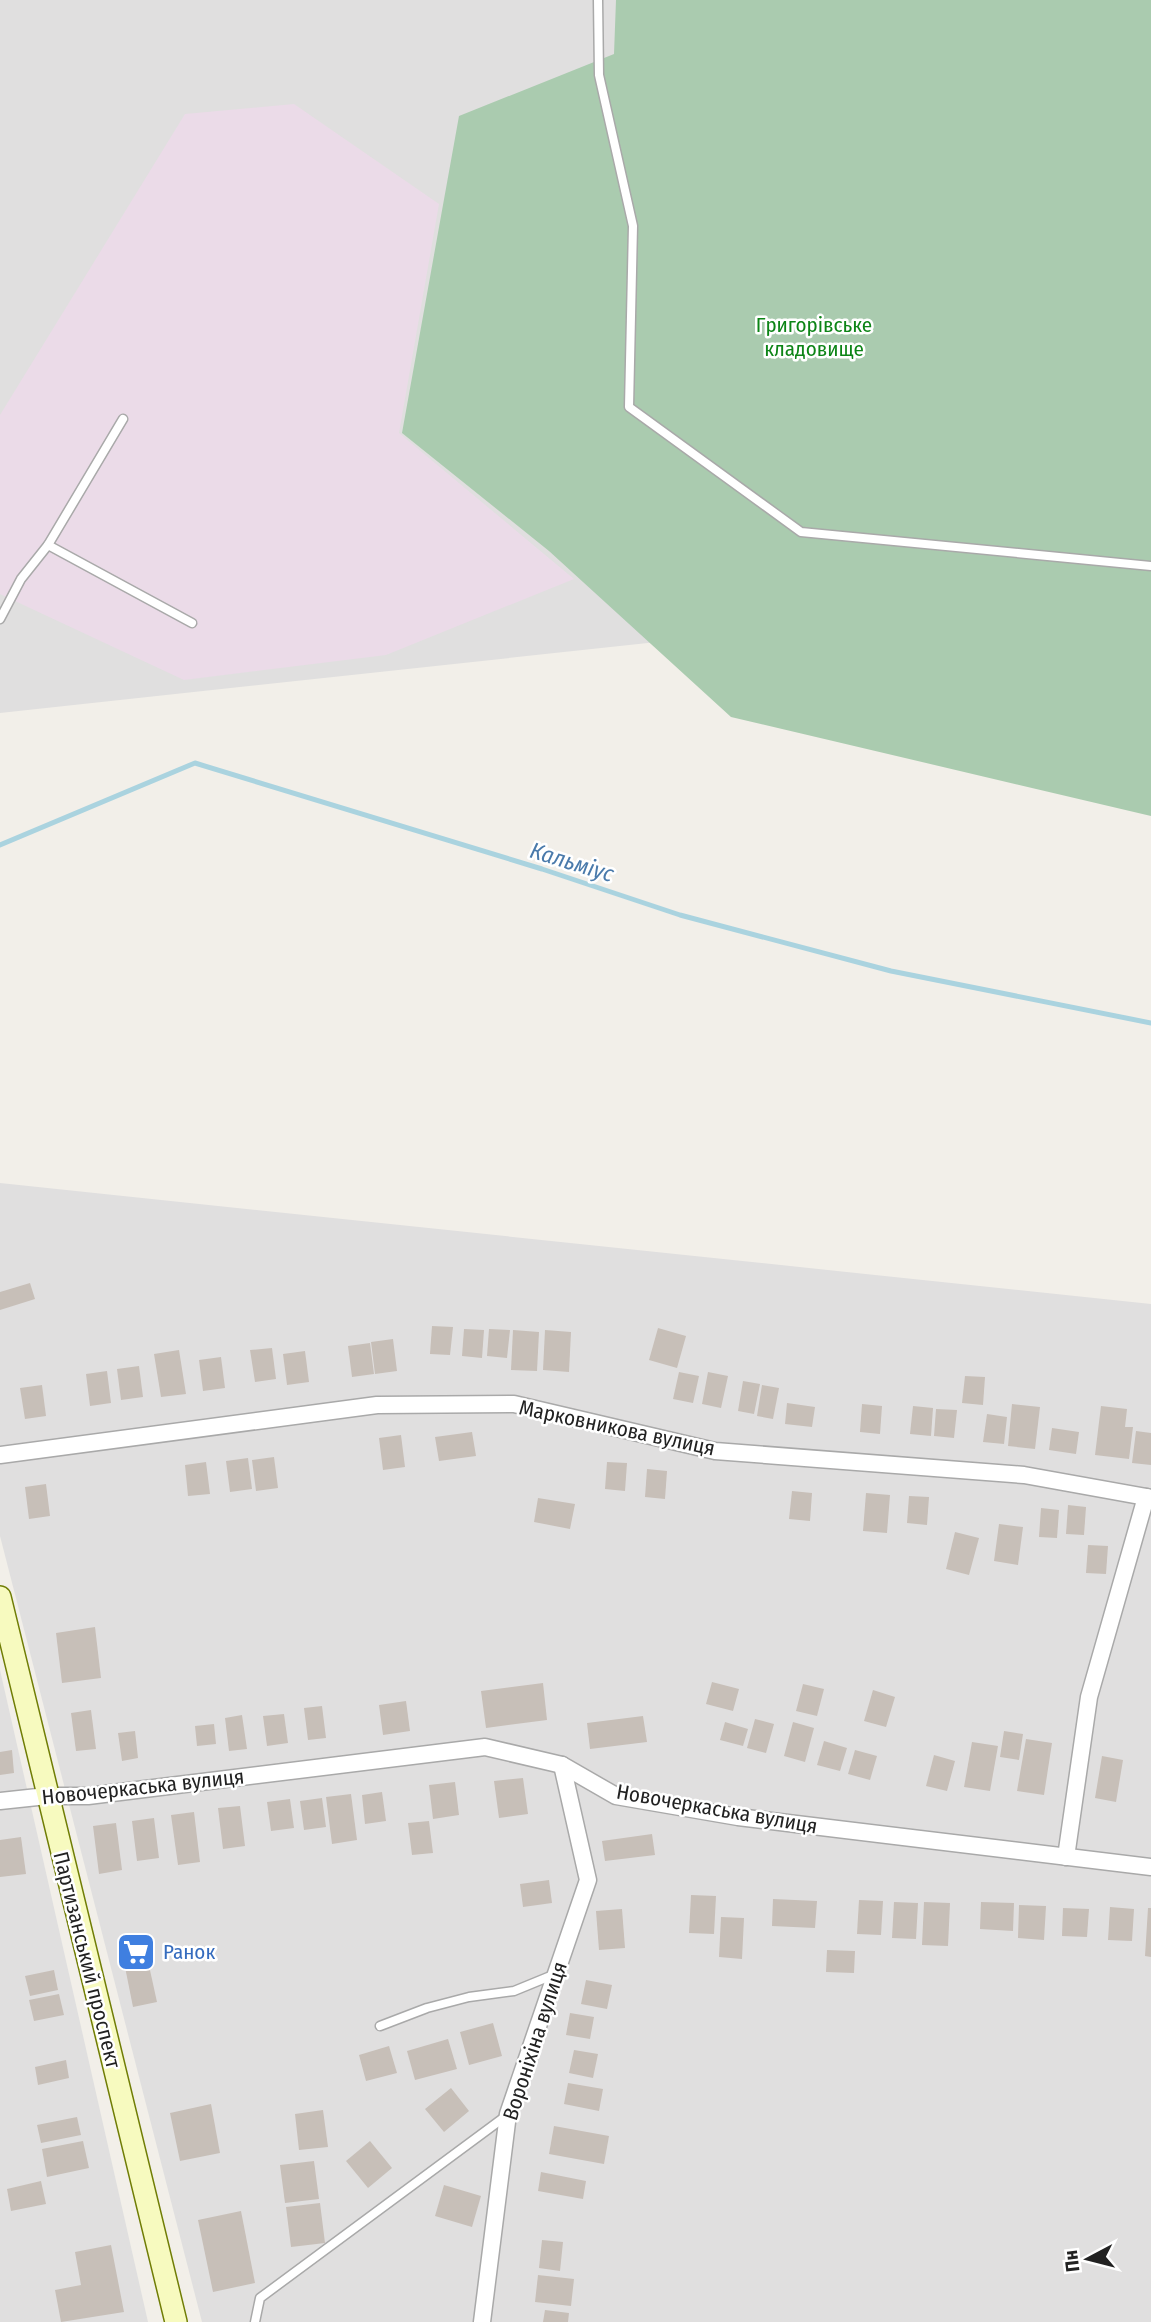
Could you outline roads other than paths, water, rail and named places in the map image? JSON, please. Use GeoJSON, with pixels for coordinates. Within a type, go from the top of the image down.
{"type":"FeatureCollection","features":[{"type":"Feature","properties":{"kind":"street","name":"Марковникова вулиця"},"geometry":{"type":"LineString","coordinates":[[0,1455],[377,1405],[514,1404],[715,1451],[1024,1475],[1148,1497]]}},
{"type":"Feature","properties":{"kind":"street"},"geometry":{"type":"LineString","coordinates":[[1066,1857],[1089,1697],[1148,1497]]}},
{"type":"Feature","properties":{"kind":"street","name":"Партизанський проспект"},"geometry":{"type":"LineString","coordinates":[[0,1597],[176,2322]]}},
{"type":"Feature","properties":{"kind":"street","name":"Новочеркаська вулиця"},"geometry":{"type":"LineString","coordinates":[[0,1801],[47,1796],[88,1796],[485,1746],[562,1765],[616,1796],[738,1817],[1151,1867]]}},
{"type":"Feature","properties":{"kind":"street","name":"Вороніхіна вулиця"},"geometry":{"type":"LineString","coordinates":[[482,2322],[508,2114],[588,1880],[562,1765]]}},
{"type":"Feature","properties":{"kind":"lane"},"geometry":{"type":"LineString","coordinates":[[597,0],[599,75],[634,226],[629,407],[801,533],[1151,566]]}},
{"type":"Feature","properties":{"kind":"lane"},"geometry":{"type":"LineString","coordinates":[[0,618],[21,579],[48,545],[123,419]]}},
{"type":"Feature","properties":{"kind":"lane"},"geometry":{"type":"LineString","coordinates":[[48,545],[192,623]]}},
{"type":"Feature","properties":{"kind":"lane"},"geometry":{"type":"LineString","coordinates":[[380,2026],[427,2008],[468,1997],[514,1991],[556,1974]]}},
{"type":"Feature","properties":{"kind":"lane"},"geometry":{"type":"LineString","coordinates":[[256,2322],[260,2298],[508,2114]]}},
{"type":"Feature","properties":{"kind":"waterway","name":"Кальміус"},"geometry":{"type":"LineString","coordinates":[[0,845],[195,763],[542,869],[680,915],[891,971],[1151,1023]]}},
{"type":"Feature","properties":{"kind":"place","name":"Ранок"},"geometry":{"type":"Point","coordinates":[136,1952]}},
{"type":"Feature","properties":{"kind":"park label","name":"Григорівське кладовище"},"geometry":{"type":"Point","coordinates":[814,337]}}]}
